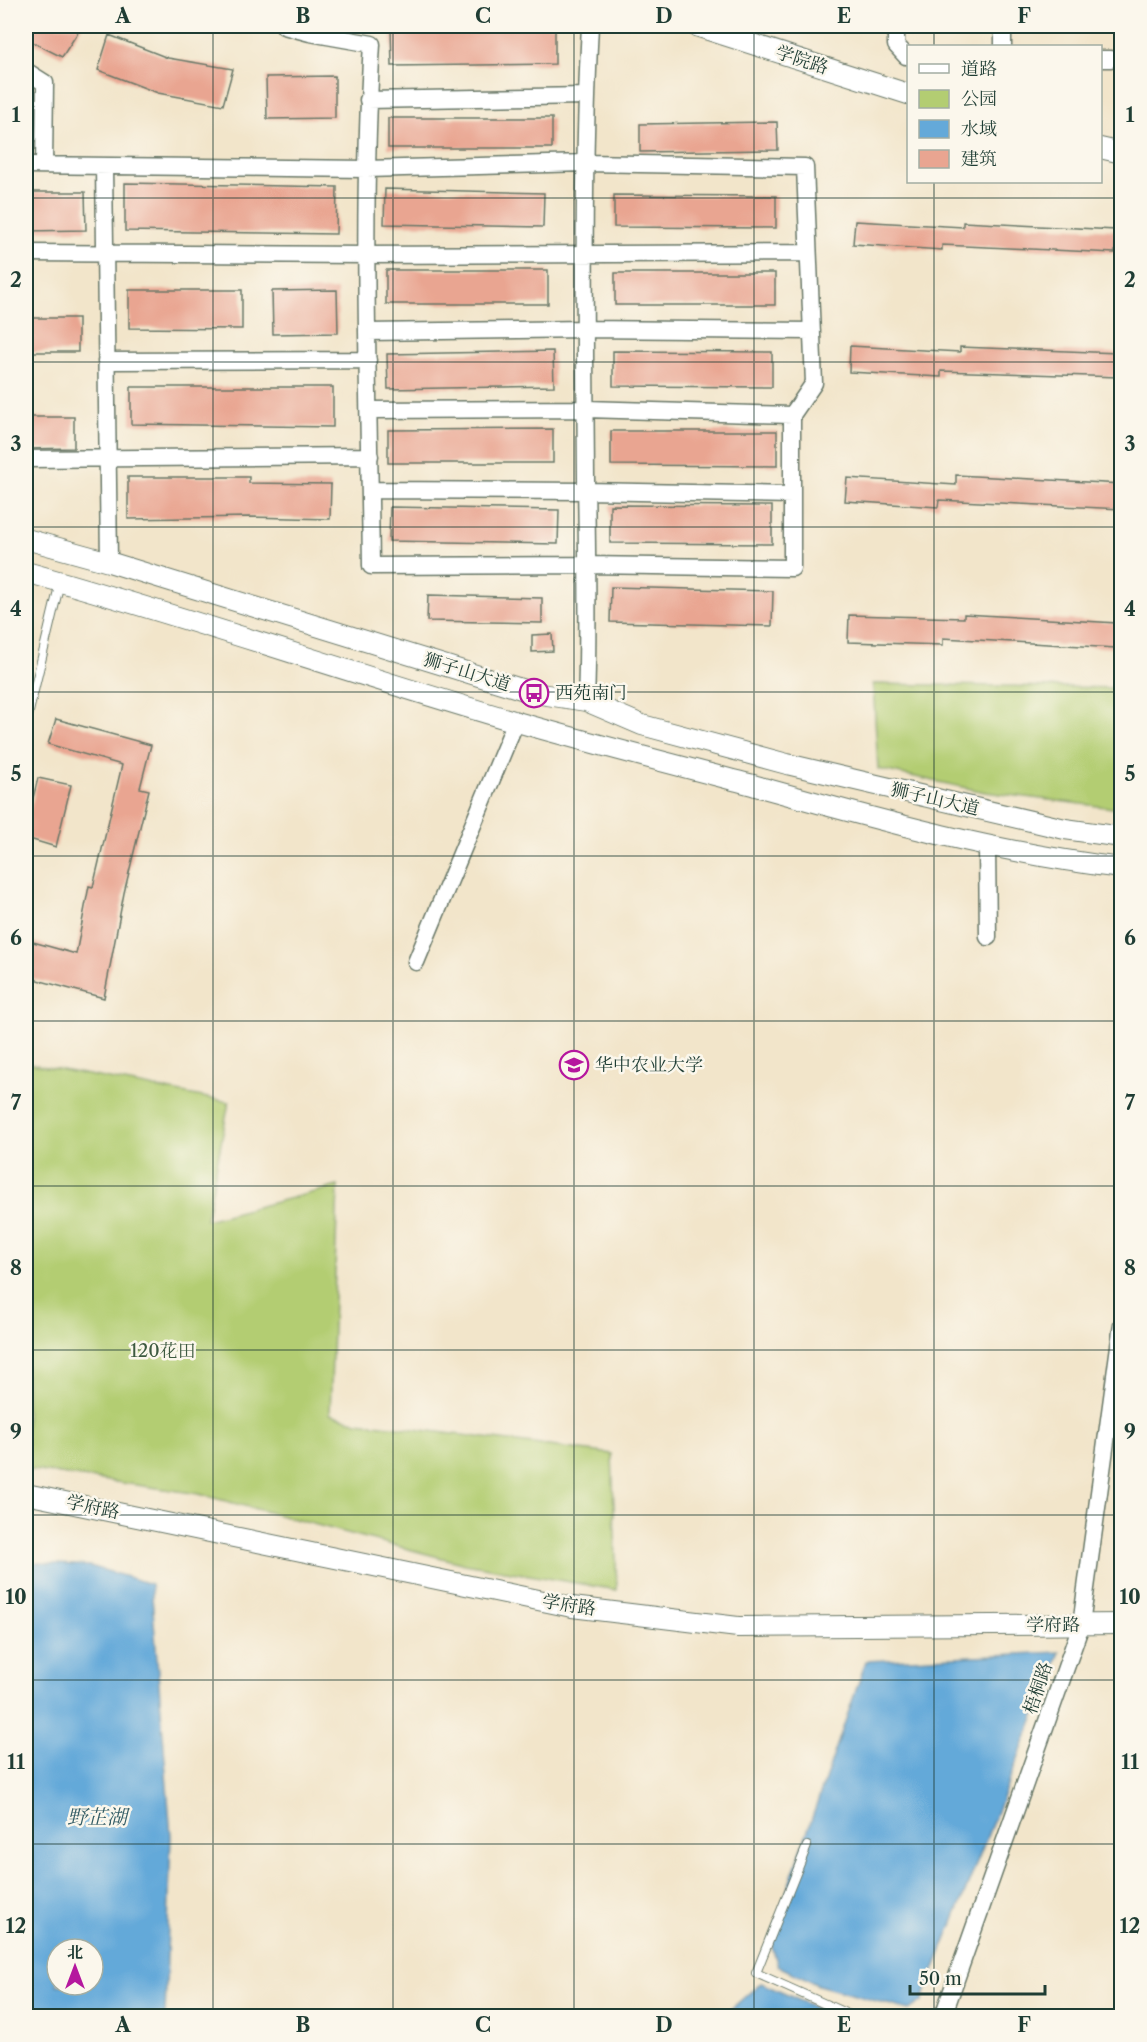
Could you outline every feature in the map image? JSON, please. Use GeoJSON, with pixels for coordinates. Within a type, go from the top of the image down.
{"type":"FeatureCollection","features":[{"type":"Feature","properties":{"kind":"street"},"geometry":{"type":"LineString","coordinates":[[26,165],[366,169],[586,163],[805,167],[814,383],[792,416],[792,568],[587,565],[371,566],[366,169],[372,44],[284,26]]}},
{"type":"Feature","properties":{"kind":"street"},"geometry":{"type":"LineString","coordinates":[[586,701],[584,253],[586,96],[590,26]]}},
{"type":"Feature","properties":{"kind":"street","name":"学院路"},"geometry":{"type":"LineString","coordinates":[[696,26],[907,93]]}},
{"type":"Feature","properties":{"kind":"street"},"geometry":{"type":"LineString","coordinates":[[896,26],[896,45],[907,56]]}},
{"type":"Feature","properties":{"kind":"street"},"geometry":{"type":"LineString","coordinates":[[1003,45],[1004,26]]}},
{"type":"Feature","properties":{"kind":"street"},"geometry":{"type":"LineString","coordinates":[[26,71],[45,83],[44,165]]}},
{"type":"Feature","properties":{"kind":"street"},"geometry":{"type":"LineString","coordinates":[[368,100],[586,96]]}},
{"type":"Feature","properties":{"kind":"street"},"geometry":{"type":"LineString","coordinates":[[1102,148],[1122,153]]}},
{"type":"Feature","properties":{"kind":"street"},"geometry":{"type":"LineString","coordinates":[[104,166],[109,562]]}},
{"type":"Feature","properties":{"kind":"street"},"geometry":{"type":"LineString","coordinates":[[26,253],[808,254]]}},
{"type":"Feature","properties":{"kind":"street"},"geometry":{"type":"LineString","coordinates":[[368,332],[585,329],[812,331]]}},
{"type":"Feature","properties":{"kind":"street"},"geometry":{"type":"LineString","coordinates":[[106,361],[368,360]]}},
{"type":"Feature","properties":{"kind":"street"},"geometry":{"type":"LineString","coordinates":[[369,410],[585,409],[792,416]]}},
{"type":"Feature","properties":{"kind":"street"},"geometry":{"type":"LineString","coordinates":[[26,459],[370,456]]}},
{"type":"Feature","properties":{"kind":"street"},"geometry":{"type":"LineString","coordinates":[[370,490],[586,490],[792,495]]}},
{"type":"Feature","properties":{"kind":"street","name":"狮子山大道"},"geometry":{"type":"LineString","coordinates":[[26,539],[109,562],[534,693],[586,701],[642,725],[787,764],[1065,829],[1122,837]]}},
{"type":"Feature","properties":{"kind":"street","name":"狮子山大道"},"geometry":{"type":"LineString","coordinates":[[26,572],[516,721],[987,847],[1083,864],[1122,868]]}},
{"type":"Feature","properties":{"kind":"street"},"geometry":{"type":"LineString","coordinates":[[416,962],[516,721]]}},
{"type":"Feature","properties":{"kind":"street"},"geometry":{"type":"LineString","coordinates":[[987,847],[988,937]]}},
{"type":"Feature","properties":{"kind":"street","name":"梧桐路"},"geometry":{"type":"LineString","coordinates":[[943,2016],[1081,1625],[1122,1324]]}},
{"type":"Feature","properties":{"kind":"street","name":"学府路"},"geometry":{"type":"LineString","coordinates":[[26,1494],[584,1609],[738,1627],[1122,1624]]}},
{"type":"Feature","properties":{"kind":"lane"},"geometry":{"type":"LineString","coordinates":[[26,724],[30,687],[60,582]]}},
{"type":"Feature","properties":{"kind":"lane"},"geometry":{"type":"LineString","coordinates":[[807,1846],[756,1973],[852,2016]]}},
{"type":"Feature","properties":{"kind":"green space"},"geometry":{"type":"Polygon","coordinates":[[[873,684],[1121,688],[1121,809],[985,792],[878,769],[873,684]]]}},
{"type":"Feature","properties":{"kind":"green space","name":"120花田"},"geometry":{"type":"Polygon","coordinates":[[[26,1063],[229,1102],[206,1220],[338,1186],[330,1414],[358,1422],[612,1454],[617,1590],[465,1564],[199,1494],[26,1469],[26,1063]]]}},
{"type":"Feature","properties":{"kind":"water","name":"野芷湖"},"geometry":{"type":"Polygon","coordinates":[[[26,1562],[90,1566],[151,1584],[171,1836],[165,2016],[26,2016],[26,1562]]]}},
{"type":"Feature","properties":{"kind":"water"},"geometry":{"type":"Polygon","coordinates":[[[1060,1652],[922,2001],[909,2010],[818,1985],[778,1966],[770,1940],[866,1661],[1060,1652]]]}},
{"type":"Feature","properties":{"kind":"water"},"geometry":{"type":"Polygon","coordinates":[[[761,1983],[834,2016],[723,2016],[761,1983]]]}},
{"type":"Feature","properties":{"kind":"building"},"geometry":{"type":"Polygon","coordinates":[[[26,26],[82,26],[62,57],[26,39],[26,26]]]}},
{"type":"Feature","properties":{"kind":"building"},"geometry":{"type":"Polygon","coordinates":[[[391,26],[555,26],[555,64],[392,66],[391,26]]]}},
{"type":"Feature","properties":{"kind":"building"},"geometry":{"type":"Polygon","coordinates":[[[109,35],[168,58],[233,69],[223,105],[158,93],[98,70],[109,35]]]}},
{"type":"Feature","properties":{"kind":"building"},"geometry":{"type":"Polygon","coordinates":[[[335,76],[335,118],[267,119],[266,77],[335,76]]]}},
{"type":"Feature","properties":{"kind":"building"},"geometry":{"type":"Polygon","coordinates":[[[388,118],[552,118],[552,148],[388,148],[388,118]]]}},
{"type":"Feature","properties":{"kind":"building"},"geometry":{"type":"Polygon","coordinates":[[[777,122],[778,150],[640,152],[640,124],[777,122]]]}},
{"type":"Feature","properties":{"kind":"building"},"geometry":{"type":"Polygon","coordinates":[[[125,183],[337,187],[336,234],[125,231],[125,183]]]}},
{"type":"Feature","properties":{"kind":"building"},"geometry":{"type":"Polygon","coordinates":[[[385,189],[544,193],[543,227],[384,224],[385,189]]]}},
{"type":"Feature","properties":{"kind":"building"},"geometry":{"type":"Polygon","coordinates":[[[26,192],[85,192],[86,230],[26,231],[26,192]]]}},
{"type":"Feature","properties":{"kind":"building"},"geometry":{"type":"Polygon","coordinates":[[[614,195],[776,196],[776,228],[614,227],[614,195]]]}},
{"type":"Feature","properties":{"kind":"building"},"geometry":{"type":"Polygon","coordinates":[[[855,221],[963,227],[963,222],[1116,230],[1115,253],[942,245],[942,250],[853,244],[855,221]]]}},
{"type":"Feature","properties":{"kind":"building"},"geometry":{"type":"Polygon","coordinates":[[[386,270],[548,270],[548,304],[386,304],[386,270]]]}},
{"type":"Feature","properties":{"kind":"building"},"geometry":{"type":"Polygon","coordinates":[[[615,273],[775,273],[775,305],[615,305],[615,273]]]}},
{"type":"Feature","properties":{"kind":"building"},"geometry":{"type":"Polygon","coordinates":[[[129,290],[242,290],[242,329],[129,328],[129,290]]]}},
{"type":"Feature","properties":{"kind":"building"},"geometry":{"type":"Polygon","coordinates":[[[337,290],[338,333],[273,334],[272,291],[337,290]]]}},
{"type":"Feature","properties":{"kind":"building"},"geometry":{"type":"Polygon","coordinates":[[[26,318],[78,318],[78,352],[26,352],[26,318]]]}},
{"type":"Feature","properties":{"kind":"building"},"geometry":{"type":"Polygon","coordinates":[[[850,346],[960,352],[960,347],[1118,353],[1118,377],[941,371],[941,377],[849,372],[850,346]]]}},
{"type":"Feature","properties":{"kind":"building"},"geometry":{"type":"Polygon","coordinates":[[[553,351],[554,386],[388,389],[387,354],[553,351]]]}},
{"type":"Feature","properties":{"kind":"building"},"geometry":{"type":"Polygon","coordinates":[[[613,351],[772,352],[772,387],[613,386],[613,351]]]}},
{"type":"Feature","properties":{"kind":"building"},"geometry":{"type":"Polygon","coordinates":[[[131,387],[333,387],[333,427],[131,424],[131,387]]]}},
{"type":"Feature","properties":{"kind":"building"},"geometry":{"type":"Polygon","coordinates":[[[26,417],[74,417],[74,448],[26,449],[26,417]]]}},
{"type":"Feature","properties":{"kind":"building"},"geometry":{"type":"Polygon","coordinates":[[[553,429],[553,463],[388,463],[388,430],[553,429]]]}},
{"type":"Feature","properties":{"kind":"building"},"geometry":{"type":"Polygon","coordinates":[[[611,431],[777,431],[777,466],[611,465],[611,431]]]}},
{"type":"Feature","properties":{"kind":"building"},"geometry":{"type":"Polygon","coordinates":[[[956,475],[1122,484],[1122,509],[939,500],[938,507],[845,501],[847,478],[956,485],[956,475]]]}},
{"type":"Feature","properties":{"kind":"building"},"geometry":{"type":"Polygon","coordinates":[[[128,477],[249,477],[249,483],[331,484],[330,519],[249,517],[128,519],[128,477]]]}},
{"type":"Feature","properties":{"kind":"building"},"geometry":{"type":"Polygon","coordinates":[[[610,505],[772,506],[772,544],[610,543],[610,505]]]}},
{"type":"Feature","properties":{"kind":"building"},"geometry":{"type":"Polygon","coordinates":[[[390,507],[559,510],[558,544],[389,541],[390,507]]]}},
{"type":"Feature","properties":{"kind":"building"},"geometry":{"type":"Polygon","coordinates":[[[611,587],[773,591],[772,626],[610,622],[611,587]]]}},
{"type":"Feature","properties":{"kind":"building"},"geometry":{"type":"Polygon","coordinates":[[[428,595],[542,598],[542,623],[427,621],[428,595]]]}},
{"type":"Feature","properties":{"kind":"building"},"geometry":{"type":"Polygon","coordinates":[[[964,614],[1117,623],[1116,648],[943,638],[943,645],[848,642],[849,615],[964,618],[964,614]]]}},
{"type":"Feature","properties":{"kind":"building"},"geometry":{"type":"Polygon","coordinates":[[[552,634],[553,651],[532,652],[532,635],[552,634]]]}},
{"type":"Feature","properties":{"kind":"building"},"geometry":{"type":"Polygon","coordinates":[[[56,719],[151,745],[140,788],[149,790],[124,893],[104,998],[26,977],[26,940],[76,954],[89,886],[93,887],[122,765],[48,744],[56,719]]]}},
{"type":"Feature","properties":{"kind":"building"},"geometry":{"type":"Polygon","coordinates":[[[38,778],[71,785],[56,847],[26,838],[26,826],[38,778]]]}},
{"type":"Feature","properties":{"kind":"place","name":"西苑南门"},"geometry":{"type":"Point","coordinates":[534,693]}},
{"type":"Feature","properties":{"kind":"place","name":"华中农业大学"},"geometry":{"type":"Point","coordinates":[574,1065]}}]}
